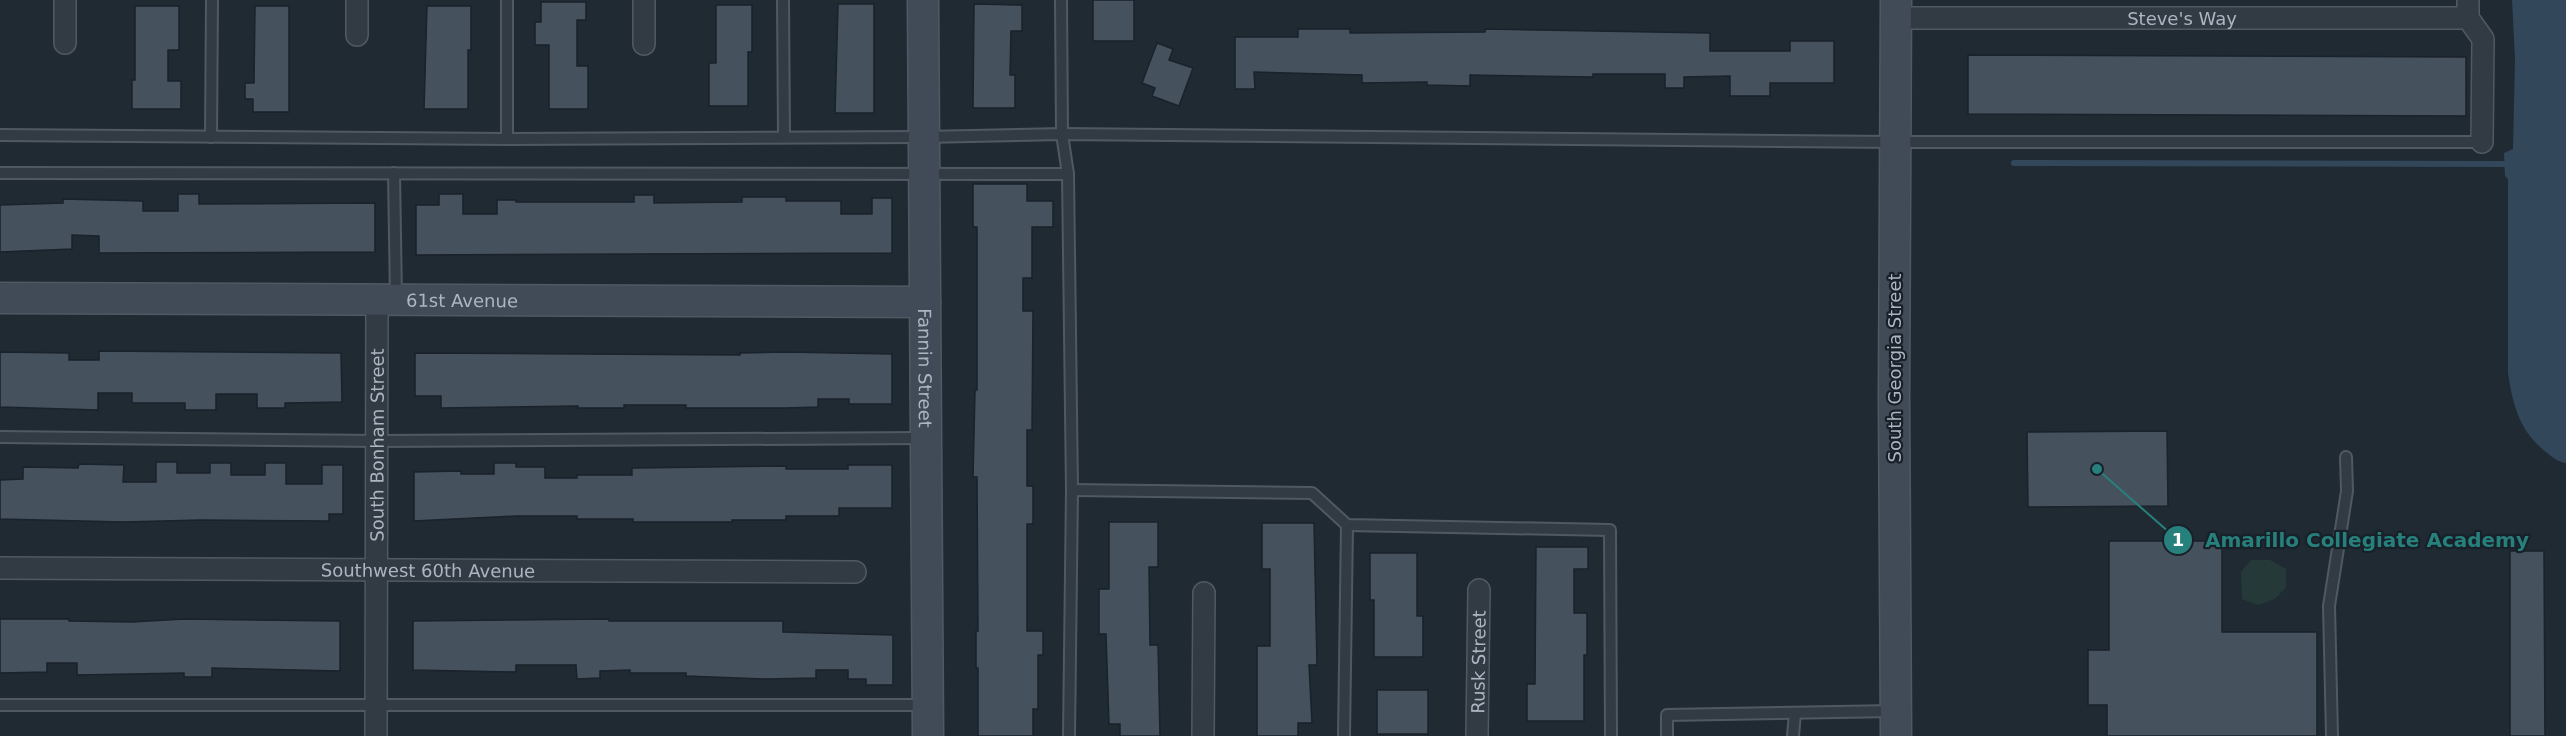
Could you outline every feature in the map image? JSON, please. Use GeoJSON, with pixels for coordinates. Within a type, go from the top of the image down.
{"type":"FeatureCollection","features":[{"type":"Feature","properties":{"kind":"street"},"geometry":{"type":"LineString","coordinates":[[65,0],[65,43]]}},
{"type":"Feature","properties":{"kind":"street"},"geometry":{"type":"LineString","coordinates":[[357,0],[357,35]]}},
{"type":"Feature","properties":{"kind":"street"},"geometry":{"type":"LineString","coordinates":[[644,0],[644,44]]}},
{"type":"Feature","properties":{"kind":"street","name":"Fannin Street"},"geometry":{"type":"LineString","coordinates":[[923,0],[928,736]]}},
{"type":"Feature","properties":{"kind":"street","name":"Steve's Way"},"geometry":{"type":"LineString","coordinates":[[1896,9],[2468,9]]}},
{"type":"Feature","properties":{"kind":"street","name":"South Georgia Street"},"geometry":{"type":"LineString","coordinates":[[1896,9],[1896,724]]}},
{"type":"Feature","properties":{"kind":"street"},"geometry":{"type":"LineString","coordinates":[[2468,9],[2483,39],[2482,142]]}},
{"type":"Feature","properties":{"kind":"street","name":"61st Avenue"},"geometry":{"type":"LineString","coordinates":[[0,298],[925,302]]}},
{"type":"Feature","properties":{"kind":"street","name":"South Bonham Street"},"geometry":{"type":"LineString","coordinates":[[376,736],[377,441],[386,299]]}},
{"type":"Feature","properties":{"kind":"street","name":"Southwest 60th Avenue"},"geometry":{"type":"LineString","coordinates":[[0,568],[855,572]]}},
{"type":"Feature","properties":{"kind":"street","name":"Rusk Street"},"geometry":{"type":"LineString","coordinates":[[1477,736],[1479,590]]}},
{"type":"Feature","properties":{"kind":"street"},"geometry":{"type":"LineString","coordinates":[[1203,736],[1204,593]]}},
{"type":"Feature","properties":{"kind":"lane"},"geometry":{"type":"LineString","coordinates":[[211,137],[212,0]]}},
{"type":"Feature","properties":{"kind":"lane"},"geometry":{"type":"LineString","coordinates":[[507,0],[507,139]]}},
{"type":"Feature","properties":{"kind":"lane"},"geometry":{"type":"LineString","coordinates":[[783,0],[784,136]]}},
{"type":"Feature","properties":{"kind":"lane"},"geometry":{"type":"LineString","coordinates":[[1061,0],[1062,134],[1068,174],[1072,490],[1069,736]]}},
{"type":"Feature","properties":{"kind":"lane"},"geometry":{"type":"LineString","coordinates":[[0,135],[507,139],[1062,134],[1895,142],[2482,142]]}},
{"type":"Feature","properties":{"kind":"lane"},"geometry":{"type":"LineString","coordinates":[[0,173],[1068,174]]}},
{"type":"Feature","properties":{"kind":"lane"},"geometry":{"type":"LineString","coordinates":[[386,299],[394,173]]}},
{"type":"Feature","properties":{"kind":"lane"},"geometry":{"type":"LineString","coordinates":[[0,437],[377,441],[926,438]]}},
{"type":"Feature","properties":{"kind":"lane"},"geometry":{"type":"LineString","coordinates":[[2332,736],[2330,606],[2347,491],[2346,457]]}},
{"type":"Feature","properties":{"kind":"lane"},"geometry":{"type":"LineString","coordinates":[[1072,490],[1312,493],[1347,525],[1610,530],[1611,736]]}},
{"type":"Feature","properties":{"kind":"lane"},"geometry":{"type":"LineString","coordinates":[[1344,736],[1347,525]]}},
{"type":"Feature","properties":{"kind":"lane"},"geometry":{"type":"LineString","coordinates":[[0,705],[928,705]]}},
{"type":"Feature","properties":{"kind":"lane"},"geometry":{"type":"LineString","coordinates":[[1667,736],[1667,715],[1795,713],[1896,724]]}},
{"type":"Feature","properties":{"kind":"lane"},"geometry":{"type":"LineString","coordinates":[[1793,736],[1795,713]]}},
{"type":"Feature","properties":{"kind":"green space"},"geometry":{"type":"Polygon","coordinates":[[[2251,560],[2270,560],[2286,569],[2286,587],[2275,599],[2258,605],[2242,599],[2241,572],[2251,560]]]}},
{"type":"Feature","properties":{"kind":"water"},"geometry":{"type":"Polygon","coordinates":[[[2512,0],[2566,0],[2566,463],[2546,452],[2523,426],[2515,407],[2508,373],[2508,179],[2505,176],[2504,153],[2513,149],[2515,59],[2512,0]]]}},
{"type":"Feature","properties":{"kind":"building"},"geometry":{"type":"Polygon","coordinates":[[[1093,0],[1134,0],[1134,41],[1093,41],[1093,0]]]}},
{"type":"Feature","properties":{"kind":"building"},"geometry":{"type":"Polygon","coordinates":[[[541,2],[586,2],[586,20],[577,20],[577,66],[588,66],[588,109],[549,109],[549,45],[535,45],[535,22],[541,22],[541,2]]]}},
{"type":"Feature","properties":{"kind":"building"},"geometry":{"type":"Polygon","coordinates":[[[838,4],[874,4],[874,113],[835,113],[838,4]]]}},
{"type":"Feature","properties":{"kind":"building"},"geometry":{"type":"Polygon","coordinates":[[[974,4],[1022,5],[1022,31],[1011,31],[1010,75],[1015,75],[1015,108],[973,108],[974,4]]]}},
{"type":"Feature","properties":{"kind":"building"},"geometry":{"type":"Polygon","coordinates":[[[716,5],[752,5],[752,52],[748,52],[748,106],[709,106],[709,63],[716,63],[716,5]]]}},
{"type":"Feature","properties":{"kind":"building"},"geometry":{"type":"Polygon","coordinates":[[[135,6],[179,6],[179,50],[168,50],[168,81],[181,81],[181,109],[132,109],[132,80],[135,80],[135,6]]]}},
{"type":"Feature","properties":{"kind":"building"},"geometry":{"type":"Polygon","coordinates":[[[255,6],[289,6],[289,112],[253,112],[253,99],[245,99],[245,83],[254,83],[255,6]]]}},
{"type":"Feature","properties":{"kind":"building"},"geometry":{"type":"Polygon","coordinates":[[[427,6],[471,6],[468,109],[424,109],[427,6]]]}},
{"type":"Feature","properties":{"kind":"building"},"geometry":{"type":"Polygon","coordinates":[[[1298,29],[1350,29],[1350,33],[1485,32],[1485,29],[1710,33],[1710,51],[1790,51],[1790,41],[1834,41],[1834,83],[1770,83],[1770,96],[1730,96],[1730,76],[1684,77],[1684,88],[1665,88],[1665,74],[1593,74],[1593,77],[1470,75],[1470,86],[1427,85],[1427,82],[1362,83],[1362,75],[1254,72],[1255,89],[1235,89],[1235,37],[1298,37],[1298,29]]]}},
{"type":"Feature","properties":{"kind":"building"},"geometry":{"type":"Polygon","coordinates":[[[1157,43],[1173,49],[1169,60],[1193,68],[1179,106],[1152,96],[1155,88],[1142,83],[1157,43]]]}},
{"type":"Feature","properties":{"kind":"building"},"geometry":{"type":"Polygon","coordinates":[[[1968,55],[2466,57],[2466,116],[1968,114],[1968,55]]]}},
{"type":"Feature","properties":{"kind":"building"},"geometry":{"type":"Polygon","coordinates":[[[973,184],[1027,184],[1027,201],[1053,201],[1053,227],[1032,227],[1032,278],[1023,278],[1023,311],[1033,311],[1032,430],[1027,430],[1027,486],[1033,486],[1033,524],[1027,524],[1027,631],[1043,631],[1043,655],[1038,655],[1038,709],[1033,709],[1033,736],[978,736],[977,477],[973,477],[975,390],[977,390],[977,227],[973,227],[973,184]]]}},
{"type":"Feature","properties":{"kind":"building"},"geometry":{"type":"Polygon","coordinates":[[[178,194],[199,194],[199,204],[375,203],[375,252],[99,253],[99,236],[72,235],[72,249],[0,252],[0,205],[63,203],[63,199],[143,201],[143,211],[178,211],[178,194]]]}},
{"type":"Feature","properties":{"kind":"building"},"geometry":{"type":"Polygon","coordinates":[[[439,194],[463,194],[463,214],[497,214],[497,200],[634,202],[634,195],[654,195],[654,203],[742,202],[742,197],[786,197],[786,201],[841,201],[841,214],[872,214],[872,198],[892,198],[892,253],[416,255],[416,205],[439,205],[439,194]]]}},
{"type":"Feature","properties":{"kind":"building"},"geometry":{"type":"Polygon","coordinates":[[[99,351],[341,353],[342,402],[285,403],[285,408],[257,408],[257,394],[216,394],[216,410],[185,410],[185,403],[132,403],[132,393],[98,393],[98,410],[0,407],[0,352],[69,353],[69,360],[99,360],[99,351]]]}},
{"type":"Feature","properties":{"kind":"building"},"geometry":{"type":"Polygon","coordinates":[[[415,353],[740,355],[740,353],[892,354],[892,404],[849,404],[849,399],[818,399],[818,407],[786,408],[686,408],[686,405],[624,405],[624,408],[578,408],[578,406],[441,408],[441,396],[415,396],[415,353]]]}},
{"type":"Feature","properties":{"kind":"building"},"geometry":{"type":"Polygon","coordinates":[[[2167,431],[2168,506],[2028,507],[2027,432],[2167,431]]]}},
{"type":"Feature","properties":{"kind":"building"},"geometry":{"type":"Polygon","coordinates":[[[156,462],[177,462],[177,473],[210,473],[210,463],[231,463],[231,475],[265,475],[265,463],[286,463],[286,484],[322,484],[322,465],[343,465],[343,514],[329,514],[329,521],[123,522],[0,519],[0,480],[23,479],[23,467],[78,468],[79,464],[124,465],[123,482],[156,482],[156,462]]]}},
{"type":"Feature","properties":{"kind":"building"},"geometry":{"type":"Polygon","coordinates":[[[494,463],[516,463],[516,467],[545,467],[545,478],[577,478],[577,475],[632,475],[632,468],[786,466],[786,469],[848,469],[848,465],[892,465],[892,508],[839,508],[839,516],[786,516],[786,520],[732,520],[732,522],[633,522],[633,519],[577,519],[577,516],[516,516],[414,521],[414,472],[461,471],[461,474],[494,474],[494,463]]]}},
{"type":"Feature","properties":{"kind":"building"},"geometry":{"type":"Polygon","coordinates":[[[1109,522],[1158,522],[1158,567],[1149,567],[1150,645],[1158,645],[1160,736],[1120,736],[1120,724],[1109,724],[1106,634],[1099,634],[1099,589],[1109,589],[1109,522]]]}},
{"type":"Feature","properties":{"kind":"building"},"geometry":{"type":"Polygon","coordinates":[[[1262,523],[1314,523],[1317,665],[1309,665],[1312,723],[1298,723],[1298,736],[1257,736],[1257,646],[1270,646],[1270,569],[1262,569],[1262,523]]]}},
{"type":"Feature","properties":{"kind":"building"},"geometry":{"type":"Polygon","coordinates":[[[2109,541],[2222,541],[2222,632],[2317,632],[2317,736],[2107,736],[2107,705],[2088,705],[2088,650],[2109,650],[2109,541]]]}},
{"type":"Feature","properties":{"kind":"building"},"geometry":{"type":"Polygon","coordinates":[[[1536,547],[1588,547],[1588,569],[1574,569],[1574,613],[1587,613],[1587,655],[1584,655],[1584,721],[1527,721],[1527,684],[1535,684],[1536,547]]]}},
{"type":"Feature","properties":{"kind":"building"},"geometry":{"type":"Polygon","coordinates":[[[2510,551],[2544,551],[2545,736],[2510,736],[2510,551]]]}},
{"type":"Feature","properties":{"kind":"building"},"geometry":{"type":"Polygon","coordinates":[[[1370,553],[1417,553],[1417,616],[1423,616],[1423,657],[1374,657],[1374,600],[1370,600],[1370,553]]]}},
{"type":"Feature","properties":{"kind":"building"},"geometry":{"type":"Polygon","coordinates":[[[0,619],[132,622],[184,619],[340,621],[340,671],[212,668],[212,677],[184,677],[184,673],[77,675],[77,663],[47,663],[47,672],[0,673],[0,619]]]}},
{"type":"Feature","properties":{"kind":"building"},"geometry":{"type":"Polygon","coordinates":[[[609,619],[609,621],[783,621],[783,632],[893,635],[893,685],[866,685],[866,679],[848,679],[848,670],[816,670],[816,678],[765,679],[686,676],[686,673],[630,673],[630,670],[600,671],[600,678],[577,679],[576,665],[516,665],[516,672],[413,670],[413,621],[609,619]]]}},
{"type":"Feature","properties":{"kind":"building"},"geometry":{"type":"Polygon","coordinates":[[[1377,690],[1428,690],[1428,734],[1377,734],[1377,690]]]}},
{"type":"Feature","properties":{"kind":"waterway"},"geometry":{"type":"LineString","coordinates":[[2014,163],[2512,164]]}},
{"type":"Feature","properties":{"kind":"place","name":"Amarillo Collegiate Academy"},"geometry":{"type":"Point","coordinates":[2097,469]}}]}
